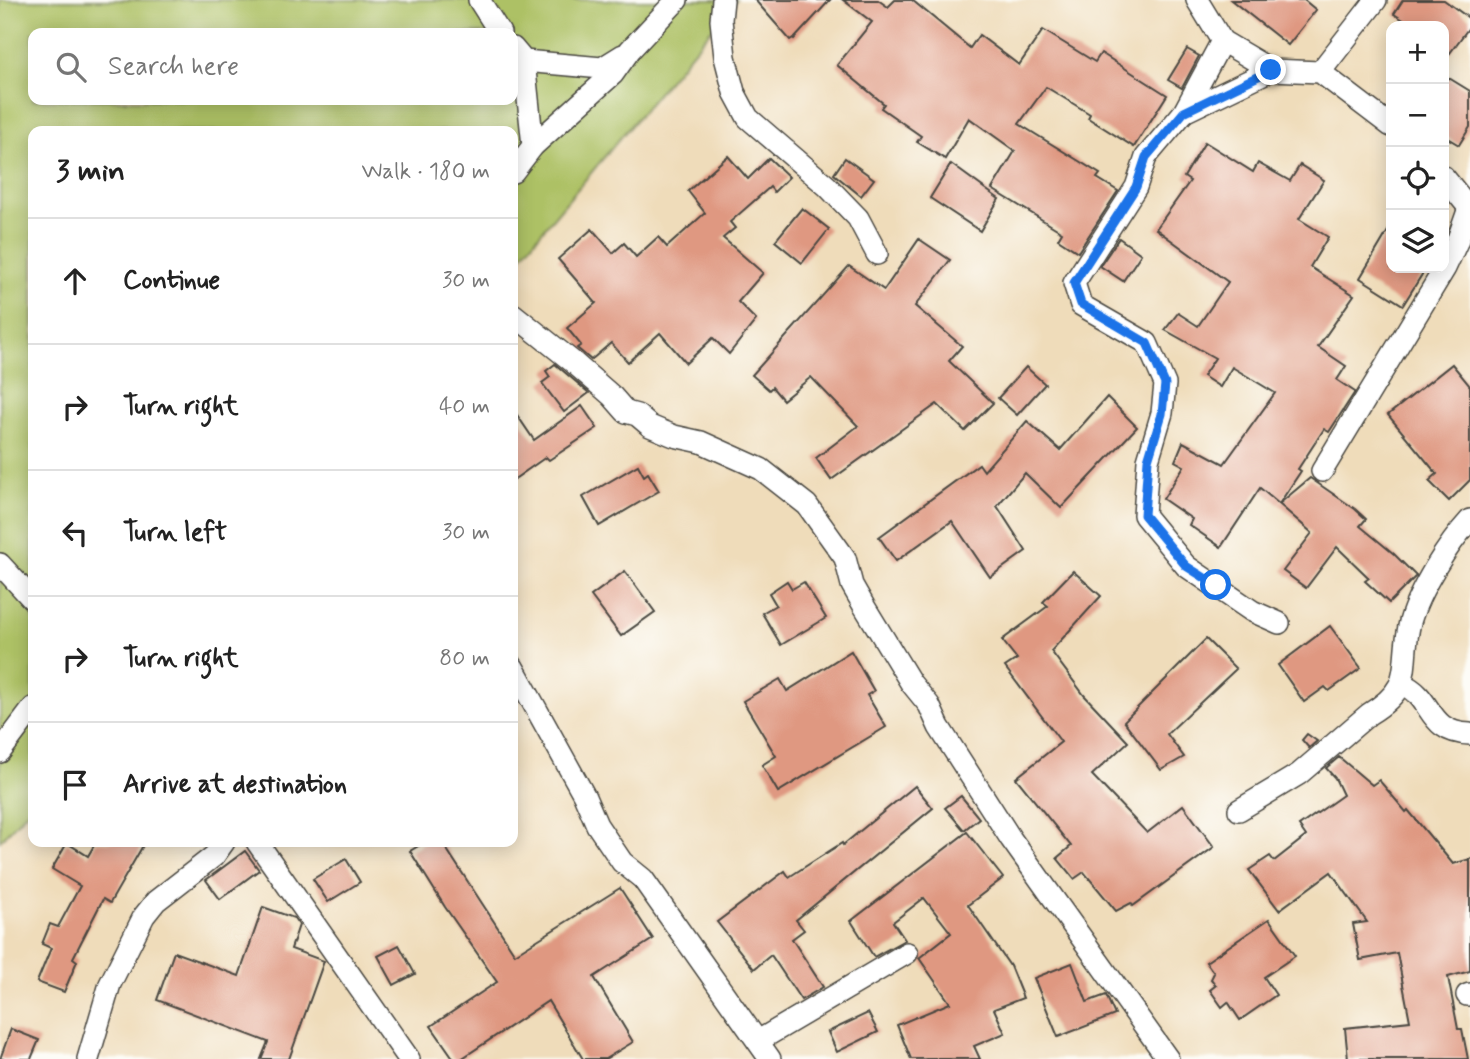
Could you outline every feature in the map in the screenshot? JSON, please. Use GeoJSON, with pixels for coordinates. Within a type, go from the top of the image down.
{"type":"FeatureCollection","features":[{"type":"Feature","properties":{"kind":"street"},"geometry":{"type":"LineString","coordinates":[[479,0],[497,28]]}},
{"type":"Feature","properties":{"kind":"street"},"geometry":{"type":"LineString","coordinates":[[518,166],[533,146],[613,74],[630,50],[677,0]]}},
{"type":"Feature","properties":{"kind":"street"},"geometry":{"type":"LineString","coordinates":[[723,0],[721,20],[725,57],[734,92],[748,118],[827,186],[858,218],[877,254]]}},
{"type":"Feature","properties":{"kind":"street"},"geometry":{"type":"LineString","coordinates":[[1197,0],[1223,41],[1271,70]]}},
{"type":"Feature","properties":{"kind":"street"},"geometry":{"type":"LineString","coordinates":[[1320,72],[1376,0]]}},
{"type":"Feature","properties":{"kind":"street"},"geometry":{"type":"LineString","coordinates":[[1223,41],[1184,112],[1146,157],[1136,187],[1074,283],[1081,304],[1147,343],[1165,384],[1162,414],[1148,460],[1144,515],[1186,566],[1252,611],[1279,623]]}},
{"type":"Feature","properties":{"kind":"street"},"geometry":{"type":"LineString","coordinates":[[533,146],[519,55],[602,68],[630,50]]}},
{"type":"Feature","properties":{"kind":"street"},"geometry":{"type":"LineString","coordinates":[[1184,112],[1271,70],[1320,72],[1386,122]]}},
{"type":"Feature","properties":{"kind":"street"},"geometry":{"type":"LineString","coordinates":[[1322,471],[1445,268],[1457,242],[1469,209],[1449,183]]}},
{"type":"Feature","properties":{"kind":"street"},"geometry":{"type":"LineString","coordinates":[[518,318],[573,362],[626,412],[637,415],[649,426],[674,436],[701,442],[761,469],[807,505],[845,558],[852,585],[864,606],[911,683],[929,705],[939,727],[1011,839],[1168,1059]]}},
{"type":"Feature","properties":{"kind":"street"},"geometry":{"type":"LineString","coordinates":[[1239,810],[1299,774],[1379,708],[1402,684],[1410,622],[1453,538],[1470,520]]}},
{"type":"Feature","properties":{"kind":"street"},"geometry":{"type":"LineString","coordinates":[[0,564],[28,595]]}},
{"type":"Feature","properties":{"kind":"street"},"geometry":{"type":"LineString","coordinates":[[518,676],[584,795],[597,825],[622,862],[643,879],[770,1059]]}},
{"type":"Feature","properties":{"kind":"street"},"geometry":{"type":"LineString","coordinates":[[1402,684],[1413,689],[1434,718],[1449,732],[1470,734]]}},
{"type":"Feature","properties":{"kind":"street"},"geometry":{"type":"LineString","coordinates":[[0,752],[28,715]]}},
{"type":"Feature","properties":{"kind":"street"},"geometry":{"type":"LineString","coordinates":[[88,1059],[110,984],[144,916],[156,901],[214,856],[220,847]]}},
{"type":"Feature","properties":{"kind":"street"},"geometry":{"type":"LineString","coordinates":[[260,847],[406,1057]]}},
{"type":"Feature","properties":{"kind":"street"},"geometry":{"type":"LineString","coordinates":[[758,1041],[907,953]]}},
{"type":"Feature","properties":{"kind":"green space"},"geometry":{"type":"Polygon","coordinates":[[[0,0],[736,0],[518,260],[518,126],[28,126],[28,810],[0,841],[0,0]]]}},
{"type":"Feature","properties":{"kind":"building"},"geometry":{"type":"Polygon","coordinates":[[[755,0],[830,0],[794,39],[790,40],[755,0]]]}},
{"type":"Feature","properties":{"kind":"building"},"geometry":{"type":"Polygon","coordinates":[[[843,0],[878,0],[888,7],[895,0],[912,0],[970,48],[979,35],[1019,65],[1043,30],[1095,62],[1101,53],[1167,95],[1134,147],[1088,118],[1090,114],[1046,87],[1019,124],[1100,174],[1097,178],[1118,191],[1078,252],[1058,239],[1062,232],[992,189],[1015,151],[969,118],[945,159],[917,142],[921,136],[881,108],[884,104],[837,65],[872,22],[843,0]]]}},
{"type":"Feature","properties":{"kind":"building"},"geometry":{"type":"Polygon","coordinates":[[[1231,0],[1304,0],[1316,10],[1288,45],[1231,0]]]}},
{"type":"Feature","properties":{"kind":"building"},"geometry":{"type":"Polygon","coordinates":[[[1403,0],[1444,0],[1470,19],[1470,26],[1449,54],[1449,21],[1405,21],[1394,14],[1403,0]]]}},
{"type":"Feature","properties":{"kind":"building"},"geometry":{"type":"Polygon","coordinates":[[[1187,49],[1199,56],[1182,88],[1168,80],[1187,49]]]}},
{"type":"Feature","properties":{"kind":"building"},"geometry":{"type":"Polygon","coordinates":[[[1449,78],[1470,91],[1470,127],[1459,145],[1449,139],[1449,78]]]}},
{"type":"Feature","properties":{"kind":"building"},"geometry":{"type":"Polygon","coordinates":[[[1205,142],[1253,172],[1258,163],[1290,181],[1300,165],[1324,180],[1299,219],[1328,237],[1310,267],[1354,295],[1318,347],[1346,366],[1337,380],[1355,392],[1329,432],[1324,429],[1279,504],[1260,488],[1221,547],[1189,525],[1192,519],[1163,499],[1184,466],[1175,461],[1183,442],[1224,464],[1275,393],[1232,367],[1220,387],[1203,376],[1215,358],[1165,330],[1178,313],[1198,326],[1228,282],[1156,229],[1190,181],[1184,177],[1205,142]]]}},
{"type":"Feature","properties":{"kind":"building"},"geometry":{"type":"Polygon","coordinates":[[[728,156],[748,179],[769,158],[789,177],[774,192],[770,187],[730,222],[735,228],[723,238],[763,273],[738,302],[756,320],[729,354],[713,338],[686,363],[660,333],[628,362],[611,343],[591,360],[577,348],[581,345],[567,328],[596,303],[558,259],[592,229],[613,253],[624,243],[636,257],[658,237],[667,247],[705,213],[688,191],[728,156]]]}},
{"type":"Feature","properties":{"kind":"building"},"geometry":{"type":"Polygon","coordinates":[[[845,158],[874,179],[861,196],[834,174],[845,158]]]}},
{"type":"Feature","properties":{"kind":"building"},"geometry":{"type":"Polygon","coordinates":[[[951,164],[999,199],[980,231],[930,198],[951,164]]]}},
{"type":"Feature","properties":{"kind":"building"},"geometry":{"type":"Polygon","coordinates":[[[802,208],[829,229],[802,263],[775,241],[802,208]]]}},
{"type":"Feature","properties":{"kind":"building"},"geometry":{"type":"Polygon","coordinates":[[[1386,234],[1386,273],[1423,273],[1403,305],[1360,278],[1386,234]]]}},
{"type":"Feature","properties":{"kind":"building"},"geometry":{"type":"Polygon","coordinates":[[[1119,238],[1141,254],[1123,281],[1100,266],[1119,238]]]}},
{"type":"Feature","properties":{"kind":"building"},"geometry":{"type":"Polygon","coordinates":[[[919,239],[950,260],[915,306],[962,346],[949,361],[993,403],[965,431],[937,404],[831,480],[816,458],[858,426],[811,377],[783,400],[772,387],[769,390],[752,375],[849,266],[884,290],[919,239]]]}},
{"type":"Feature","properties":{"kind":"building"},"geometry":{"type":"Polygon","coordinates":[[[555,364],[589,393],[564,412],[542,383],[550,377],[546,371],[555,364]]]}},
{"type":"Feature","properties":{"kind":"building"},"geometry":{"type":"Polygon","coordinates":[[[1452,364],[1470,386],[1470,480],[1449,501],[1429,481],[1437,474],[1388,415],[1452,364]]]}},
{"type":"Feature","properties":{"kind":"building"},"geometry":{"type":"Polygon","coordinates":[[[1026,367],[1045,384],[1017,415],[998,398],[1026,367]]]}},
{"type":"Feature","properties":{"kind":"building"},"geometry":{"type":"Polygon","coordinates":[[[1107,397],[1137,427],[1061,508],[1025,473],[997,506],[1026,551],[990,577],[952,521],[896,561],[879,537],[979,464],[984,471],[1027,421],[1060,450],[1107,397]]]}},
{"type":"Feature","properties":{"kind":"building"},"geometry":{"type":"Polygon","coordinates":[[[582,406],[597,428],[549,460],[546,457],[518,477],[518,416],[534,440],[582,406]]]}},
{"type":"Feature","properties":{"kind":"building"},"geometry":{"type":"Polygon","coordinates":[[[638,465],[644,476],[648,473],[659,491],[599,526],[583,497],[638,465]]]}},
{"type":"Feature","properties":{"kind":"building"},"geometry":{"type":"Polygon","coordinates":[[[1310,478],[1366,519],[1360,526],[1416,576],[1389,603],[1365,581],[1369,578],[1337,547],[1306,588],[1283,571],[1312,533],[1279,504],[1310,478]]]}},
{"type":"Feature","properties":{"kind":"building"},"geometry":{"type":"Polygon","coordinates":[[[625,571],[655,612],[621,636],[591,596],[625,571]]]}},
{"type":"Feature","properties":{"kind":"building"},"geometry":{"type":"Polygon","coordinates":[[[1073,571],[1101,596],[1051,651],[1084,695],[1128,742],[1092,775],[1147,833],[1183,805],[1214,847],[1133,906],[1131,903],[1116,911],[1084,872],[1074,879],[1057,858],[1071,846],[1016,778],[1061,742],[1005,667],[1017,659],[1002,640],[1048,606],[1043,602],[1073,571]]]}},
{"type":"Feature","properties":{"kind":"building"},"geometry":{"type":"Polygon","coordinates":[[[787,581],[792,589],[804,582],[826,618],[781,645],[762,613],[776,605],[769,593],[787,581]]]}},
{"type":"Feature","properties":{"kind":"building"},"geometry":{"type":"Polygon","coordinates":[[[1330,626],[1361,668],[1329,691],[1325,687],[1304,702],[1278,665],[1330,626]]]}},
{"type":"Feature","properties":{"kind":"building"},"geometry":{"type":"Polygon","coordinates":[[[1206,639],[1236,669],[1167,734],[1184,757],[1161,770],[1124,721],[1206,639]]]}},
{"type":"Feature","properties":{"kind":"building"},"geometry":{"type":"Polygon","coordinates":[[[851,651],[874,691],[867,695],[886,727],[778,792],[762,765],[776,756],[743,701],[780,679],[787,691],[851,651]]]}},
{"type":"Feature","properties":{"kind":"building"},"geometry":{"type":"Polygon","coordinates":[[[1307,734],[1317,741],[1309,748],[1302,740],[1307,734]]]}},
{"type":"Feature","properties":{"kind":"building"},"geometry":{"type":"Polygon","coordinates":[[[1339,757],[1372,785],[1379,780],[1453,864],[1470,859],[1470,971],[1448,977],[1458,1029],[1462,1029],[1468,1059],[1348,1059],[1345,1028],[1410,1021],[1397,953],[1360,960],[1353,924],[1367,922],[1331,872],[1279,910],[1249,870],[1270,856],[1274,861],[1306,836],[1299,826],[1343,795],[1335,778],[1326,768],[1339,757]]]}},
{"type":"Feature","properties":{"kind":"building"},"geometry":{"type":"Polygon","coordinates":[[[915,786],[933,808],[796,920],[804,930],[792,939],[823,987],[801,1000],[771,955],[754,969],[717,922],[785,871],[789,877],[842,843],[843,845],[915,786]]]}},
{"type":"Feature","properties":{"kind":"building"},"geometry":{"type":"Polygon","coordinates":[[[961,796],[979,818],[964,830],[945,808],[961,796]]]}},
{"type":"Feature","properties":{"kind":"building"},"geometry":{"type":"Polygon","coordinates":[[[967,832],[1003,878],[968,905],[1010,966],[1023,998],[994,1009],[1005,1033],[974,1046],[980,1059],[911,1059],[897,1025],[950,1003],[919,958],[951,933],[924,898],[893,922],[905,940],[874,957],[851,921],[967,832]]]}},
{"type":"Feature","properties":{"kind":"building"},"geometry":{"type":"Polygon","coordinates":[[[65,847],[73,847],[88,856],[93,847],[142,847],[110,903],[103,899],[73,958],[77,961],[64,992],[37,982],[51,948],[42,944],[50,924],[58,927],[80,886],[52,869],[65,847]]]}},
{"type":"Feature","properties":{"kind":"building"},"geometry":{"type":"Polygon","coordinates":[[[417,847],[445,847],[515,954],[620,888],[653,939],[594,977],[633,1042],[605,1059],[583,1059],[548,1001],[461,1059],[454,1059],[431,1026],[497,982],[410,851],[417,847]]]}},
{"type":"Feature","properties":{"kind":"building"},"geometry":{"type":"Polygon","coordinates":[[[245,851],[259,870],[220,899],[206,880],[245,851]]]}},
{"type":"Feature","properties":{"kind":"building"},"geometry":{"type":"Polygon","coordinates":[[[346,859],[360,882],[328,902],[313,879],[346,859]]]}},
{"type":"Feature","properties":{"kind":"building"},"geometry":{"type":"Polygon","coordinates":[[[263,907],[294,918],[299,925],[291,949],[324,961],[289,1059],[261,1059],[268,1042],[157,1000],[174,952],[239,976],[263,907]]]}},
{"type":"Feature","properties":{"kind":"building"},"geometry":{"type":"Polygon","coordinates":[[[1269,919],[1295,956],[1264,977],[1276,995],[1240,1020],[1228,1002],[1222,1007],[1210,990],[1216,985],[1211,979],[1214,973],[1206,962],[1269,919]]]}},
{"type":"Feature","properties":{"kind":"building"},"geometry":{"type":"Polygon","coordinates":[[[399,945],[415,974],[394,985],[378,956],[399,945]]]}},
{"type":"Feature","properties":{"kind":"building"},"geometry":{"type":"Polygon","coordinates":[[[1072,963],[1087,1002],[1106,995],[1115,1015],[1058,1037],[1034,978],[1072,963]]]}},
{"type":"Feature","properties":{"kind":"building"},"geometry":{"type":"Polygon","coordinates":[[[868,1013],[878,1032],[837,1052],[828,1032],[868,1013]]]}},
{"type":"Feature","properties":{"kind":"building"},"geometry":{"type":"Polygon","coordinates":[[[11,1029],[39,1040],[31,1059],[0,1059],[11,1029]]]}},
{"type":"Feature","properties":{"kind":"route"},"geometry":{"type":"LineString","coordinates":[[1216,585],[1186,566],[1144,515],[1148,460],[1162,414],[1165,384],[1156,360],[1147,343],[1081,304],[1074,283],[1136,187],[1146,157],[1174,122],[1184,112],[1271,70]]}}]}
